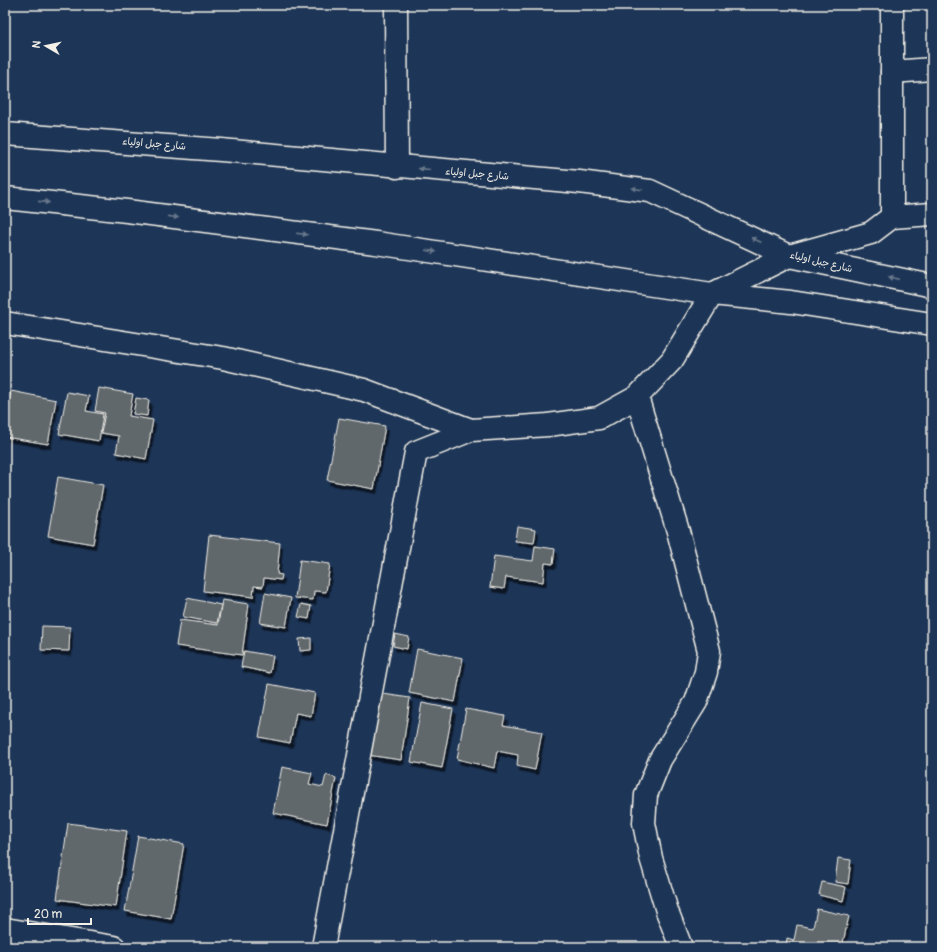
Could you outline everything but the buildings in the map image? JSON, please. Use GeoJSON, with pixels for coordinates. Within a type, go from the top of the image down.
{"type":"FeatureCollection","features":[{"type":"Feature","properties":{"kind":"main road"},"geometry":{"type":"LineString","coordinates":[[396,5],[397,167]]}},
{"type":"Feature","properties":{"kind":"main road"},"geometry":{"type":"LineString","coordinates":[[892,5],[892,217]]}},
{"type":"Feature","properties":{"kind":"main road"},"geometry":{"type":"LineString","coordinates":[[892,72],[932,69]]}},
{"type":"Feature","properties":{"kind":"main road","name":"شارع جبل اولياء"},"geometry":{"type":"LineString","coordinates":[[5,134],[214,149],[397,167],[579,182],[650,191],[789,256],[932,286]]}},
{"type":"Feature","properties":{"kind":"main road"},"geometry":{"type":"LineString","coordinates":[[5,198],[127,211],[376,243],[712,294],[791,302],[932,324]]}},
{"type":"Feature","properties":{"kind":"main road"},"geometry":{"type":"LineString","coordinates":[[323,947],[416,452],[471,430],[548,424],[598,418],[637,397],[672,360],[712,294],[789,256],[871,233],[892,217],[932,214]]}},
{"type":"Feature","properties":{"kind":"main road"},"geometry":{"type":"LineString","coordinates":[[5,323],[223,358],[364,390],[471,430]]}},
{"type":"Feature","properties":{"kind":"main road"},"geometry":{"type":"LineString","coordinates":[[637,397],[678,531],[709,651],[706,672],[696,702],[660,760],[646,795],[644,823],[651,858],[667,911],[681,947]]}},
{"type":"Feature","properties":{"kind":"main road"},"geometry":{"type":"LineString","coordinates":[[5,929],[114,947]]}}]}
